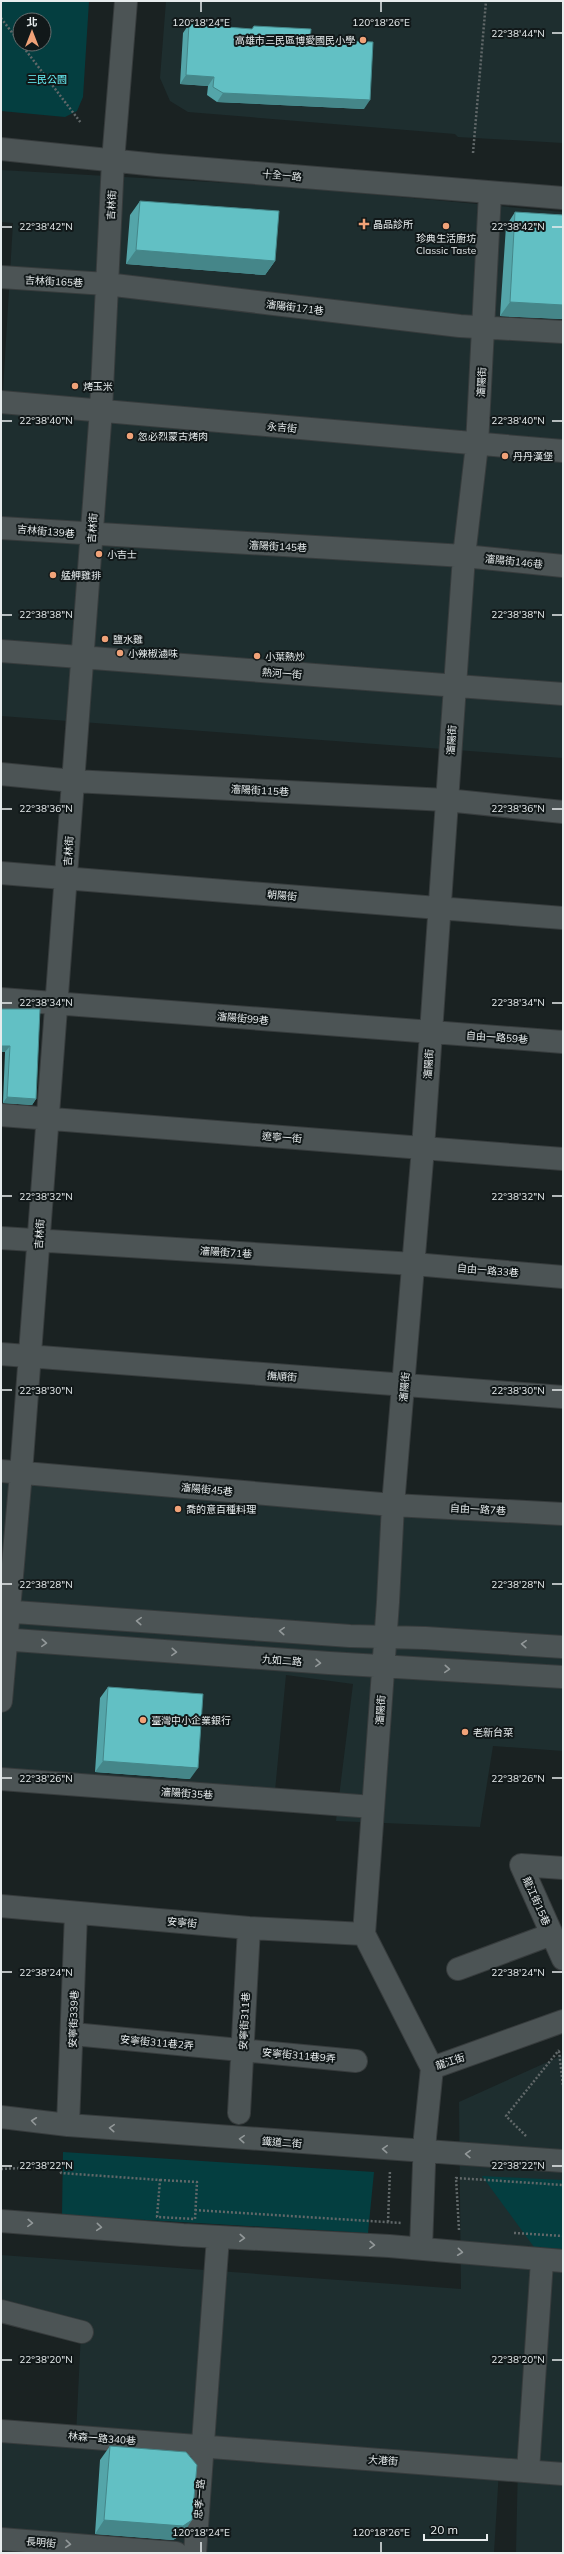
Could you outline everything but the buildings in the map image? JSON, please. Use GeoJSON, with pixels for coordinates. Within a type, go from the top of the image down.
{"type":"FeatureCollection","features":[{"type":"Feature","properties":{"kind":"street","name":"吉林街"},"geometry":{"type":"LineString","coordinates":[[1,1701],[11,1472],[29,1357],[48,1119],[101,410],[113,161],[126,1]]}},
{"type":"Feature","properties":{"kind":"street","name":"十全一路"},"geometry":{"type":"LineString","coordinates":[[1,149],[113,161],[563,198]]}},
{"type":"Feature","properties":{"kind":"street","name":"瀋陽街"},"geometry":{"type":"LineString","coordinates":[[364,1934],[384,1666],[393,1505],[423,1148],[438,908],[464,556],[477,445],[490,193]]}},
{"type":"Feature","properties":{"kind":"street","name":"吉林街165巷"},"geometry":{"type":"LineString","coordinates":[[1,278],[106,284]]}},
{"type":"Feature","properties":{"kind":"street","name":"瀋陽街171巷"},"geometry":{"type":"LineString","coordinates":[[106,284],[484,327],[563,332]]}},
{"type":"Feature","properties":{"kind":"street","name":"永吉街"},"geometry":{"type":"LineString","coordinates":[[1,402],[477,445],[563,451]]}},
{"type":"Feature","properties":{"kind":"street","name":"吉林街139巷"},"geometry":{"type":"LineString","coordinates":[[1,528],[92,535]]}},
{"type":"Feature","properties":{"kind":"street","name":"瀋陽街145巷"},"geometry":{"type":"LineString","coordinates":[[92,535],[464,556]]}},
{"type":"Feature","properties":{"kind":"street","name":"瀋陽街146巷"},"geometry":{"type":"LineString","coordinates":[[464,556],[563,566]]}},
{"type":"Feature","properties":{"kind":"street","name":"熱河一街"},"geometry":{"type":"LineString","coordinates":[[1,651],[563,694]]}},
{"type":"Feature","properties":{"kind":"street","name":"瀋陽街115巷"},"geometry":{"type":"LineString","coordinates":[[1,774],[73,781],[446,800],[563,812]]}},
{"type":"Feature","properties":{"kind":"street","name":"朝陽街"},"geometry":{"type":"LineString","coordinates":[[1,873],[563,918]]}},
{"type":"Feature","properties":{"kind":"street","name":"瀋陽街99巷"},"geometry":{"type":"LineString","coordinates":[[1,999],[430,1032]]}},
{"type":"Feature","properties":{"kind":"street","name":"自由一路59巷"},"geometry":{"type":"LineString","coordinates":[[430,1032],[563,1042]]}},
{"type":"Feature","properties":{"kind":"street","name":"遼寧一街"},"geometry":{"type":"LineString","coordinates":[[1,1115],[563,1159]]}},
{"type":"Feature","properties":{"kind":"street","name":"瀋陽街71巷"},"geometry":{"type":"LineString","coordinates":[[1,1238],[414,1264]]}},
{"type":"Feature","properties":{"kind":"street","name":"自由一路33巷"},"geometry":{"type":"LineString","coordinates":[[414,1264],[563,1277]]}},
{"type":"Feature","properties":{"kind":"street","name":"撫順街"},"geometry":{"type":"LineString","coordinates":[[1,1354],[404,1386],[563,1396]]}},
{"type":"Feature","properties":{"kind":"street","name":"瀋陽街45巷"},"geometry":{"type":"LineString","coordinates":[[11,1472],[393,1505]]}},
{"type":"Feature","properties":{"kind":"street","name":"自由一路7巷"},"geometry":{"type":"LineString","coordinates":[[393,1505],[563,1514]]}},
{"type":"Feature","properties":{"kind":"street"},"geometry":{"type":"LineString","coordinates":[[4,1611],[385,1637],[563,1647]]}},
{"type":"Feature","properties":{"kind":"street","name":"九如二路"},"geometry":{"type":"LineString","coordinates":[[3,1640],[563,1677]]}},
{"type":"Feature","properties":{"kind":"street","name":"瀋陽街35巷"},"geometry":{"type":"LineString","coordinates":[[1,1779],[373,1807]]}},
{"type":"Feature","properties":{"kind":"street","name":"龍江街15巷"},"geometry":{"type":"LineString","coordinates":[[563,1868],[521,1865],[563,1959]]}},
{"type":"Feature","properties":{"kind":"street","name":"安寧街"},"geometry":{"type":"LineString","coordinates":[[1,1906],[249,1928],[364,1934]]}},
{"type":"Feature","properties":{"kind":"street","name":"安寧街339巷"},"geometry":{"type":"LineString","coordinates":[[68,2125],[73,2034],[76,1913]]}},
{"type":"Feature","properties":{"kind":"street","name":"安寧街311巷"},"geometry":{"type":"LineString","coordinates":[[239,2113],[249,1928]]}},
{"type":"Feature","properties":{"kind":"street","name":"龍江街"},"geometry":{"type":"LineString","coordinates":[[364,1934],[432,2068],[563,2021]]}},
{"type":"Feature","properties":{"kind":"street"},"geometry":{"type":"LineString","coordinates":[[458,1968],[552,1934]]}},
{"type":"Feature","properties":{"kind":"street","name":"安寧街311巷2弄"},"geometry":{"type":"LineString","coordinates":[[73,2034],[242,2050]]}},
{"type":"Feature","properties":{"kind":"street","name":"安寧街311巷9弄"},"geometry":{"type":"LineString","coordinates":[[242,2050],[356,2061]]}},
{"type":"Feature","properties":{"kind":"street"},"geometry":{"type":"LineString","coordinates":[[421,2248],[424,2152],[432,2068]]}},
{"type":"Feature","properties":{"kind":"street","name":"鐵道二街"},"geometry":{"type":"LineString","coordinates":[[1,2117],[68,2125],[563,2161]]}},
{"type":"Feature","properties":{"kind":"street"},"geometry":{"type":"LineString","coordinates":[[1,2221],[218,2237],[421,2248],[542,2261],[563,2261]]}},
{"type":"Feature","properties":{"kind":"street","name":"忠孝一路"},"geometry":{"type":"LineString","coordinates":[[195,2553],[218,2237]]}},
{"type":"Feature","properties":{"kind":"street"},"geometry":{"type":"LineString","coordinates":[[528,2471],[542,2261]]}},
{"type":"Feature","properties":{"kind":"street"},"geometry":{"type":"LineString","coordinates":[[1,2311],[82,2332]]}},
{"type":"Feature","properties":{"kind":"street","name":"林森一路340巷"},"geometry":{"type":"LineString","coordinates":[[1,2431],[203,2446]]}},
{"type":"Feature","properties":{"kind":"street","name":"大港街"},"geometry":{"type":"LineString","coordinates":[[203,2446],[563,2474]]}},
{"type":"Feature","properties":{"kind":"street","name":"長明街"},"geometry":{"type":"LineString","coordinates":[[1,2539],[176,2553]]}},
{"type":"Feature","properties":{"kind":"path"},"geometry":{"type":"LineString","coordinates":[[473,153],[486,1]]}},
{"type":"Feature","properties":{"kind":"path"},"geometry":{"type":"LineString","coordinates":[[1,18],[12,32]]}},
{"type":"Feature","properties":{"kind":"path"},"geometry":{"type":"LineString","coordinates":[[27,52],[81,123]]}},
{"type":"Feature","properties":{"kind":"path"},"geometry":{"type":"LineString","coordinates":[[559,2050],[563,2054]]}},
{"type":"Feature","properties":{"kind":"path"},"geometry":{"type":"LineString","coordinates":[[559,2050],[563,2086]]}},
{"type":"Feature","properties":{"kind":"path"},"geometry":{"type":"LineString","coordinates":[[531,2141],[506,2116],[559,2050]]}},
{"type":"Feature","properties":{"kind":"path"},"geometry":{"type":"LineString","coordinates":[[1,2169],[58,2166],[61,2173],[197,2182],[195,2219],[157,2217],[160,2180]]}},
{"type":"Feature","properties":{"kind":"path"},"geometry":{"type":"LineString","coordinates":[[195,2210],[388,2222],[390,2170]]}},
{"type":"Feature","properties":{"kind":"path"},"geometry":{"type":"LineString","coordinates":[[459,2230],[456,2178],[563,2185]]}},
{"type":"Feature","properties":{"kind":"shaded area","name":"高雄市三民區博愛國民小學"},"geometry":{"type":"Polygon","coordinates":[[[166,1],[563,1],[563,143],[458,137],[455,134],[188,112],[170,101],[160,78],[166,1]]]}},
{"type":"Feature","properties":{"kind":"shaded area"},"geometry":{"type":"Polygon","coordinates":[[[1,170],[281,186],[563,212],[563,758],[1,716],[1,424],[13,223],[1,222],[1,170]]]}},
{"type":"Feature","properties":{"kind":"shaded area"},"geometry":{"type":"Polygon","coordinates":[[[1,1483],[563,1525],[563,1751],[493,1746],[480,1827],[336,1821],[353,1684],[286,1675],[275,1791],[1,1771],[1,1483]]]}},
{"type":"Feature","properties":{"kind":"shaded area"},"geometry":{"type":"Polygon","coordinates":[[[563,2055],[563,2553],[516,2553],[518,2463],[76,2436],[81,2332],[1,2311],[1,2255],[461,2289],[459,2102],[563,2055]]]}},
{"type":"Feature","properties":{"kind":"shaded area"},"geometry":{"type":"Polygon","coordinates":[[[1,2438],[499,2470],[494,2553],[1,2553],[1,2438]]]}},
{"type":"Feature","properties":{"kind":"green space","name":"三民公園"},"geometry":{"type":"Polygon","coordinates":[[[1,1],[89,1],[83,97],[77,111],[65,117],[1,111],[1,1]]]}},
{"type":"Feature","properties":{"kind":"green space"},"geometry":{"type":"Polygon","coordinates":[[[63,2152],[374,2172],[368,2233],[62,2215],[63,2152]]]}},
{"type":"Feature","properties":{"kind":"green space"},"geometry":{"type":"Polygon","coordinates":[[[482,2176],[563,2180],[563,2249],[534,2247],[482,2176]]]}},
{"type":"Feature","properties":{"kind":"place","name":"高雄市三民區博愛國民小學"},"geometry":{"type":"Point","coordinates":[363,40]}},
{"type":"Feature","properties":{"kind":"place","name":"晶品診所"},"geometry":{"type":"Point","coordinates":[364,224]}},
{"type":"Feature","properties":{"kind":"place","name":"珍典生活廚坊 Classic Taste"},"geometry":{"type":"Point","coordinates":[446,226]}},
{"type":"Feature","properties":{"kind":"place","name":"烤玉米"},"geometry":{"type":"Point","coordinates":[75,386]}},
{"type":"Feature","properties":{"kind":"place","name":"忽必烈蒙古烤肉"},"geometry":{"type":"Point","coordinates":[130,436]}},
{"type":"Feature","properties":{"kind":"place","name":"丹丹漢堡"},"geometry":{"type":"Point","coordinates":[505,456]}},
{"type":"Feature","properties":{"kind":"place","name":"小吉士"},"geometry":{"type":"Point","coordinates":[99,554]}},
{"type":"Feature","properties":{"kind":"place","name":"艋舺雞排"},"geometry":{"type":"Point","coordinates":[53,575]}},
{"type":"Feature","properties":{"kind":"place","name":"鹽水雞"},"geometry":{"type":"Point","coordinates":[105,639]}},
{"type":"Feature","properties":{"kind":"place","name":"小辣椒滷味"},"geometry":{"type":"Point","coordinates":[120,653]}},
{"type":"Feature","properties":{"kind":"place","name":"小葉熱炒"},"geometry":{"type":"Point","coordinates":[257,656]}},
{"type":"Feature","properties":{"kind":"place","name":"喬的意百種料理"},"geometry":{"type":"Point","coordinates":[178,1509]}},
{"type":"Feature","properties":{"kind":"place","name":"臺灣中小企業銀行"},"geometry":{"type":"Point","coordinates":[143,1720]}},
{"type":"Feature","properties":{"kind":"place","name":"老新台菜"},"geometry":{"type":"Point","coordinates":[465,1732]}}]}
